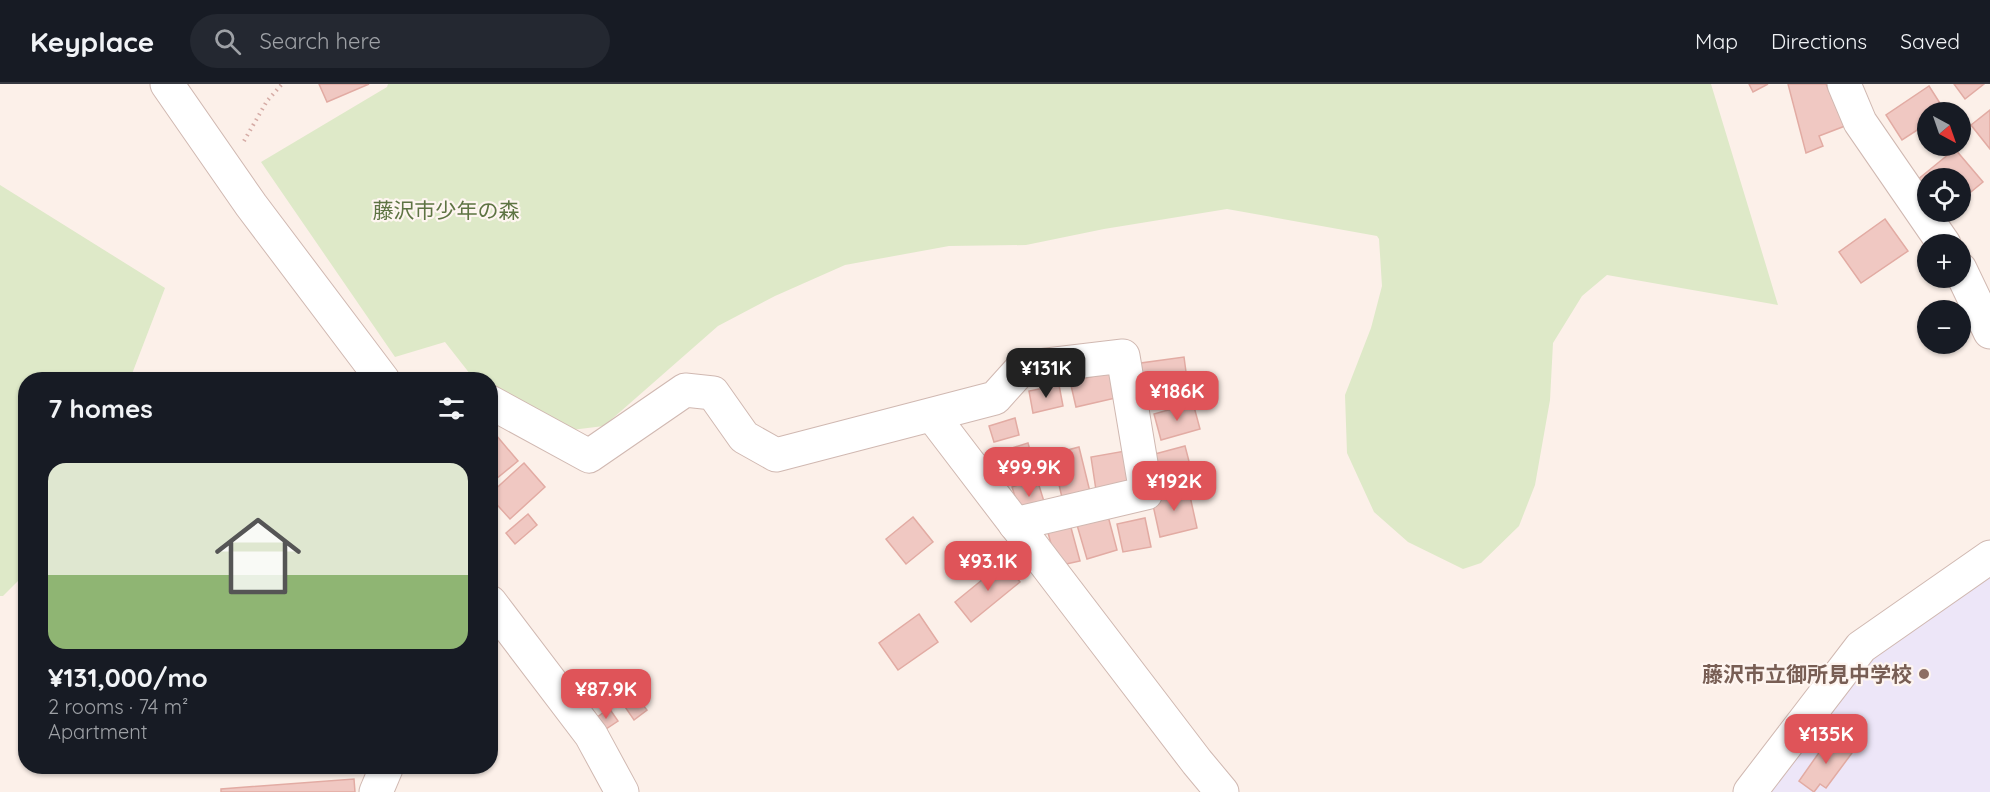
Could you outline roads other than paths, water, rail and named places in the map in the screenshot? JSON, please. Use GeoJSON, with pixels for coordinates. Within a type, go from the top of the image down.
{"type":"FeatureCollection","features":[{"type":"Feature","properties":{"kind":"street"},"geometry":{"type":"LineString","coordinates":[[166,84],[251,205],[376,372]]}},
{"type":"Feature","properties":{"kind":"street"},"geometry":{"type":"LineString","coordinates":[[1844,84],[1860,122],[1937,234]]}},
{"type":"Feature","properties":{"kind":"street"},"geometry":{"type":"LineString","coordinates":[[1969,288],[1990,332]]}},
{"type":"Feature","properties":{"kind":"street"},"geometry":{"type":"LineString","coordinates":[[498,406],[589,456],[685,390],[713,393],[744,437],[776,454],[996,399],[1022,368],[1123,356],[1146,494],[1015,524]]}},
{"type":"Feature","properties":{"kind":"street"},"geometry":{"type":"LineString","coordinates":[[932,414],[1189,753],[1222,792]]}},
{"type":"Feature","properties":{"kind":"street"},"geometry":{"type":"LineString","coordinates":[[1750,792],[1861,647],[1990,557]]}},
{"type":"Feature","properties":{"kind":"street"},"geometry":{"type":"LineString","coordinates":[[498,613],[591,735],[622,792]]}},
{"type":"Feature","properties":{"kind":"street"},"geometry":{"type":"LineString","coordinates":[[376,792],[384,774]]}},
{"type":"Feature","properties":{"kind":"place","name":"藤沢市立御所見中学校"},"geometry":{"type":"Point","coordinates":[1924,674]}},
{"type":"Feature","properties":{"kind":"park label","name":"藤沢市少年の森"},"geometry":{"type":"Point","coordinates":[446,210]}}]}
